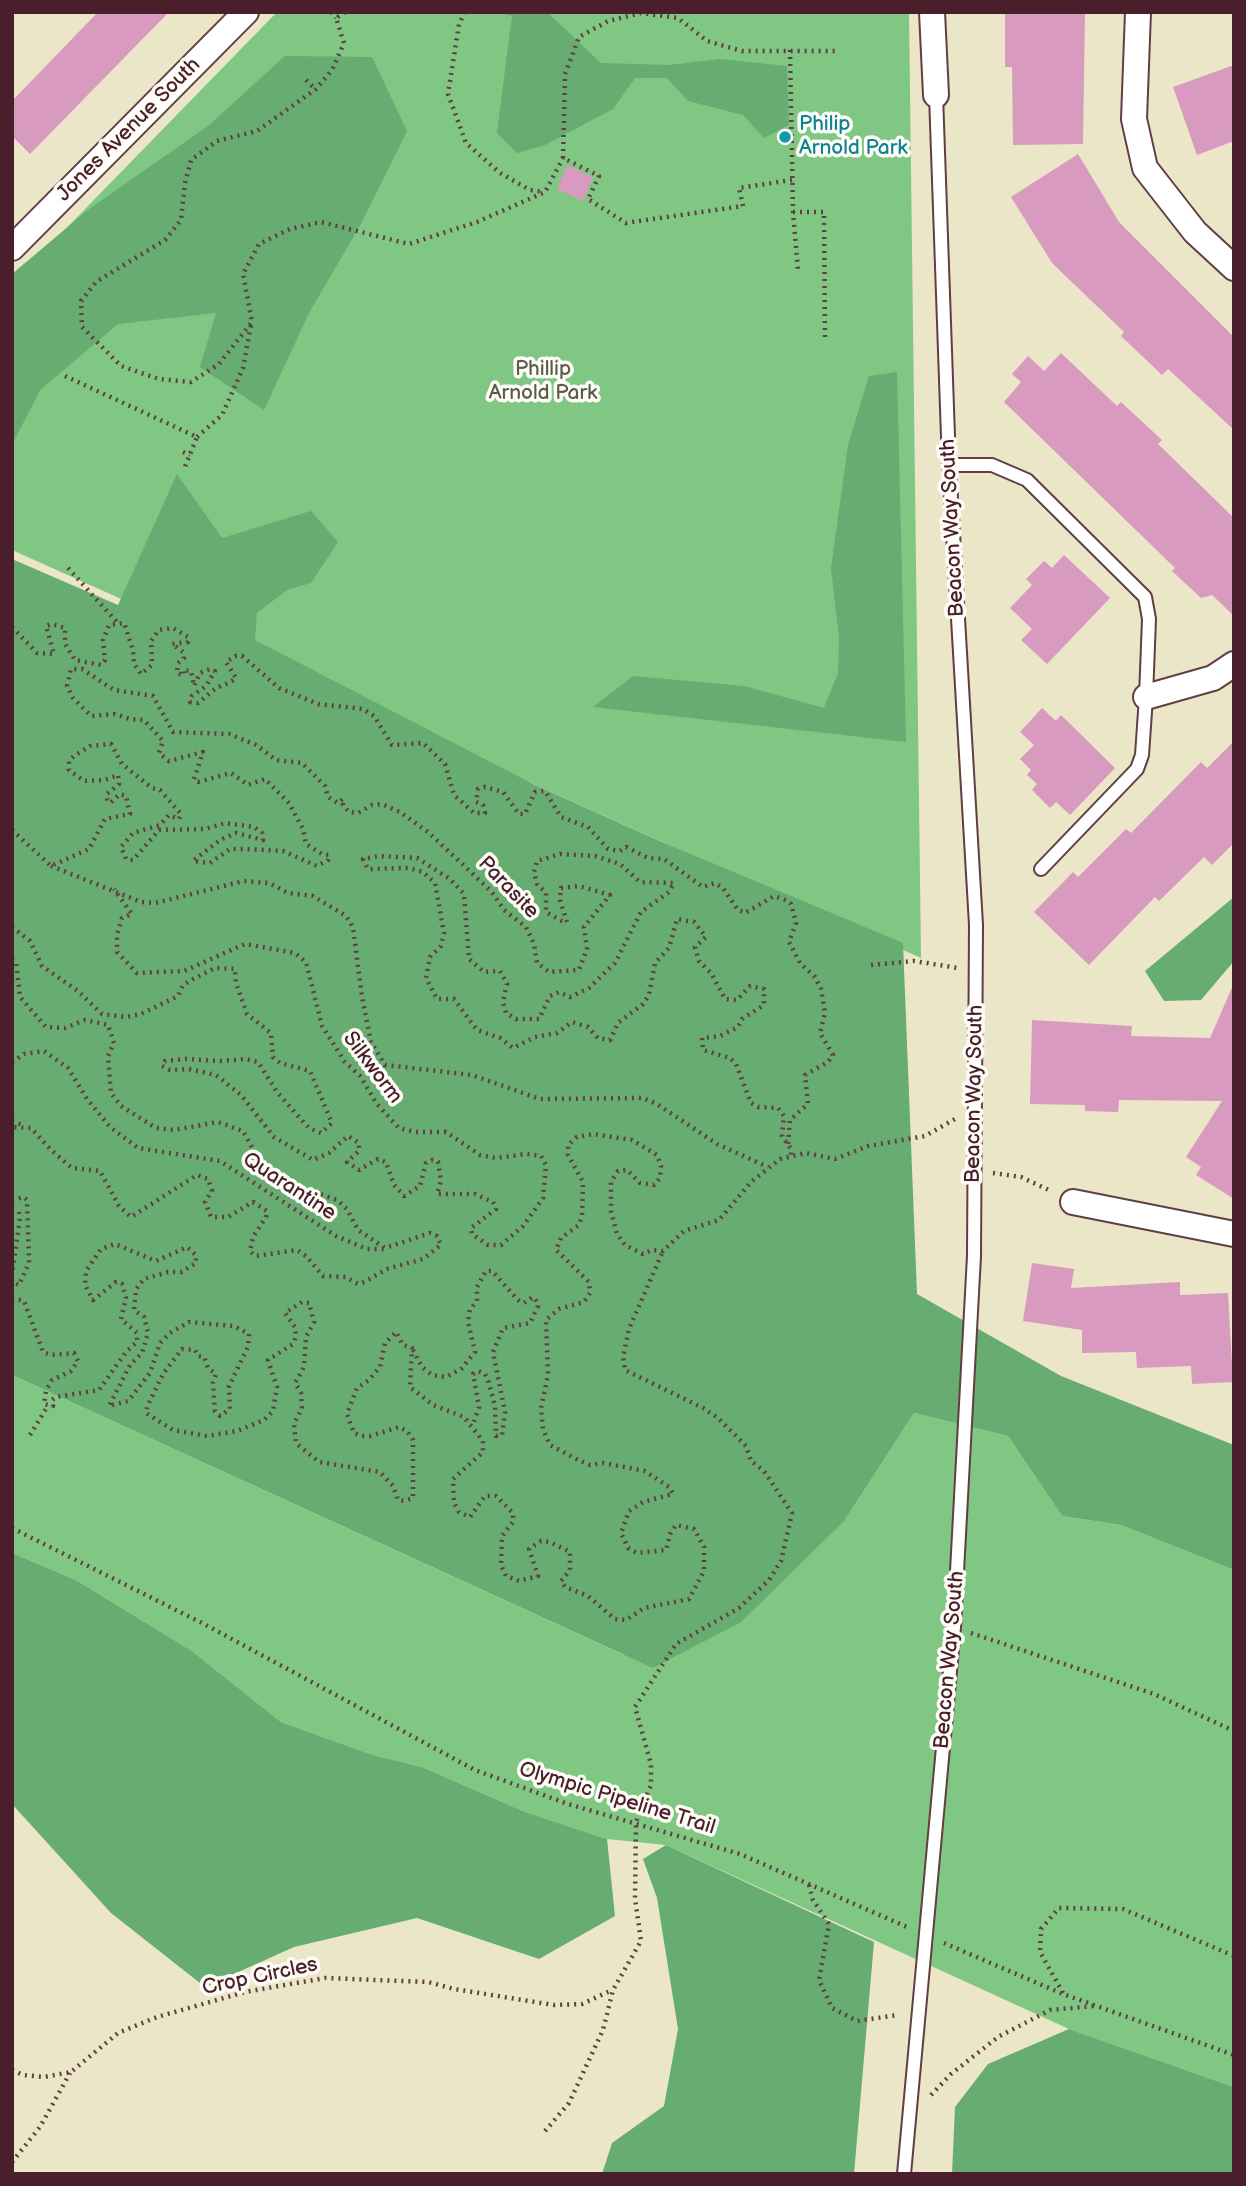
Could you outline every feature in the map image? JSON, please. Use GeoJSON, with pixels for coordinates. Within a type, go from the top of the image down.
{"type":"FeatureCollection","features":[{"type":"Feature","properties":{"kind":"street","name":"Jones Avenue South"},"geometry":{"type":"LineString","coordinates":[[12,248],[246,12]]}},
{"type":"Feature","properties":{"kind":"street","name":"Beacon Way South"},"geometry":{"type":"LineString","coordinates":[[932,12],[936,95]]}},
{"type":"Feature","properties":{"kind":"street"},"geometry":{"type":"LineString","coordinates":[[1138,12],[1134,119],[1144,168],[1195,232],[1234,268]]}},
{"type":"Feature","properties":{"kind":"street"},"geometry":{"type":"LineString","coordinates":[[1146,697],[1213,678],[1234,664]]}},
{"type":"Feature","properties":{"kind":"street"},"geometry":{"type":"LineString","coordinates":[[1073,1202],[1234,1234]]}},
{"type":"Feature","properties":{"kind":"lane","name":"Beacon Way South"},"geometry":{"type":"LineString","coordinates":[[904,2174],[954,1627],[974,1256],[976,925],[949,465],[936,95]]}},
{"type":"Feature","properties":{"kind":"lane"},"geometry":{"type":"LineString","coordinates":[[949,465],[992,465],[1027,480],[1145,597],[1149,619],[1146,697],[1142,755],[1137,769],[1041,869]]}},
{"type":"Feature","properties":{"kind":"path"},"geometry":{"type":"LineString","coordinates":[[252,322],[219,364],[191,382],[159,379],[121,366],[82,327],[81,301],[96,282],[165,240],[181,220],[185,183],[191,160],[218,141],[257,131],[316,89],[332,70],[344,43],[336,18],[331,12]]}},
{"type":"Feature","properties":{"kind":"path"},"geometry":{"type":"LineString","coordinates":[[336,18],[345,12]]}},
{"type":"Feature","properties":{"kind":"path"},"geometry":{"type":"LineString","coordinates":[[465,12],[459,24],[448,94],[467,143],[500,173],[530,190],[545,192]]}},
{"type":"Feature","properties":{"kind":"path"},"geometry":{"type":"LineString","coordinates":[[184,469],[197,437],[222,415],[243,368],[252,322],[243,274],[259,244],[290,229],[321,222],[409,244],[477,222],[545,192],[563,158],[565,74],[579,37],[608,21],[641,13],[677,15],[707,41],[742,51],[839,51]]}},
{"type":"Feature","properties":{"kind":"path"},"geometry":{"type":"LineString","coordinates":[[790,50],[793,212],[798,270]]}},
{"type":"Feature","properties":{"kind":"path"},"geometry":{"type":"LineString","coordinates":[[306,80],[316,89]]}},
{"type":"Feature","properties":{"kind":"path"},"geometry":{"type":"LineString","coordinates":[[563,158],[599,176],[587,200],[626,223],[743,206],[739,188],[792,180]]}},
{"type":"Feature","properties":{"kind":"path"},"geometry":{"type":"LineString","coordinates":[[793,212],[824,212],[825,339]]}},
{"type":"Feature","properties":{"kind":"path"},"geometry":{"type":"LineString","coordinates":[[65,376],[197,437]]}},
{"type":"Feature","properties":{"kind":"path"},"geometry":{"type":"LineString","coordinates":[[183,452],[190,454]]}},
{"type":"Feature","properties":{"kind":"path"},"geometry":{"type":"LineString","coordinates":[[68,568],[117,622]]}},
{"type":"Feature","properties":{"kind":"path"},"geometry":{"type":"LineString","coordinates":[[12,627],[37,653],[54,654],[46,626],[52,624],[65,628],[65,644],[75,660],[100,665],[105,660],[103,640],[109,625],[124,623],[134,664],[141,674],[152,665],[151,641],[159,630],[173,628],[188,637],[188,642],[172,644],[183,652],[184,658],[178,663],[177,673],[184,675],[183,670],[191,671],[194,686],[200,673],[210,669],[215,671],[206,687],[192,696],[190,702],[198,704],[216,688],[236,678],[226,663],[234,656],[242,656],[279,688],[318,704],[363,709],[374,716],[392,745],[423,743],[445,764],[454,795],[474,813],[485,813],[483,804],[477,802],[478,789],[494,787],[503,792],[519,814],[525,814],[535,792],[545,791],[561,817],[588,827],[608,849],[620,851],[626,847],[648,858],[664,859],[704,887],[715,883],[723,888],[738,910],[745,913],[774,896],[786,900],[791,904],[796,923],[789,942],[800,963],[815,977],[821,989],[825,1013],[820,1033],[833,1055],[828,1062],[805,1075],[808,1104],[790,1120],[788,1145]]}},
{"type":"Feature","properties":{"kind":"path","name":"Parasite"},"geometry":{"type":"LineString","coordinates":[[51,866],[89,849],[105,820],[130,814],[131,807],[126,796],[120,794],[110,803],[107,800],[107,794],[119,785],[118,775],[105,780],[85,781],[69,770],[69,761],[74,756],[101,744],[111,744],[122,764],[152,788],[160,790],[181,814],[179,819],[169,815],[160,825],[133,832],[121,847],[125,859],[133,860],[159,830],[205,829],[225,823],[254,827],[262,833],[263,840],[236,833],[203,851],[194,861],[210,863],[230,849],[246,849],[283,851],[317,866],[324,864],[329,855],[306,844],[303,829],[289,803],[265,779],[247,785],[230,773],[225,773],[212,780],[198,782],[194,779],[203,752],[169,761],[159,753],[163,741],[144,720],[115,714],[91,716],[73,698],[67,686],[71,669],[90,672],[114,690],[153,696],[173,732],[229,734],[256,745],[276,760],[302,763],[325,786],[328,797],[338,803],[343,799],[343,805],[349,812],[358,813],[372,805],[392,807],[428,832],[491,891],[504,910],[526,927],[534,944],[537,963],[549,972],[579,970],[587,949],[584,927],[610,895],[579,886],[561,888],[560,900],[567,922],[562,921],[546,912],[545,893],[537,884],[534,872],[537,861],[561,855],[595,856],[620,864],[640,882],[674,883],[669,892],[641,912],[615,963],[589,988],[570,997],[559,992],[550,996],[538,1018],[516,1019],[506,1013],[503,1002],[507,984],[500,971],[484,972],[469,959],[464,894],[450,879],[417,859],[379,856],[363,859],[368,869],[409,868],[423,872],[435,883],[443,911],[444,933],[440,946],[430,957],[426,978],[437,999],[454,999],[477,1030],[500,1038],[513,1048],[535,1037],[557,1033],[572,1022],[588,1027],[598,1038],[610,1040],[618,1023],[643,1004],[649,995],[655,963],[669,948],[677,919],[694,922],[706,937],[695,947],[699,961],[711,973],[725,999],[737,1000],[750,986],[764,989],[764,1004],[743,1019],[738,1027],[720,1036],[702,1038],[703,1050],[730,1058],[736,1064],[751,1103],[758,1107],[778,1108],[784,1116],[782,1136],[792,1156]]}},
{"type":"Feature","properties":{"kind":"path"},"geometry":{"type":"LineString","coordinates":[[12,830],[51,866],[141,902],[155,903],[244,881],[269,883],[288,893],[313,896],[346,916],[353,927],[371,1042],[386,1065],[472,1075],[540,1099],[643,1098],[657,1104],[717,1144],[769,1168]]}},
{"type":"Feature","properties":{"kind":"path","name":"Silkworm"},"geometry":{"type":"LineString","coordinates":[[12,927],[24,933],[42,966],[78,990],[102,1014],[126,1017],[141,1014],[178,996],[183,985],[215,968],[235,969],[236,983],[247,1014],[271,1033],[273,1057],[279,1063],[310,1071],[332,1123],[321,1133],[309,1128],[277,1092],[258,1062],[245,1059],[220,1062],[186,1059],[165,1061],[162,1066],[170,1070],[189,1069],[216,1075],[241,1095],[274,1137],[313,1160],[329,1153],[348,1136],[359,1143],[359,1151],[347,1163],[359,1170],[378,1159],[386,1162],[394,1185],[404,1196],[420,1186],[426,1163],[432,1160],[438,1162],[441,1181],[437,1194],[475,1194],[494,1202],[496,1209],[471,1228],[472,1234],[488,1245],[501,1245],[523,1226],[543,1198],[546,1166],[541,1156],[480,1155],[446,1132],[415,1132],[399,1128],[377,1104],[365,1082],[345,1062],[322,1026],[306,962],[295,953],[245,944],[184,971],[136,973],[117,952],[117,936],[122,918],[131,914],[114,889]]}},
{"type":"Feature","properties":{"kind":"path"},"geometry":{"type":"LineString","coordinates":[[12,959],[16,962],[20,996],[46,1027],[65,1028],[85,1020],[108,1025],[114,1043],[108,1056],[111,1093],[121,1106],[156,1128],[174,1130],[218,1122],[243,1130],[267,1175],[337,1200],[347,1209],[358,1230],[385,1248],[430,1233],[437,1236],[441,1245],[423,1259],[387,1269],[358,1284],[346,1278],[323,1276],[297,1250],[255,1256],[250,1251],[253,1237],[267,1217],[263,1206],[253,1202],[228,1217],[211,1217],[205,1202],[212,1191],[208,1179],[197,1175],[131,1217],[119,1206],[105,1175],[100,1171],[72,1168],[51,1150],[32,1128],[12,1121]]}},
{"type":"Feature","properties":{"kind":"path"},"geometry":{"type":"LineString","coordinates":[[871,965],[914,961],[976,971]]}},
{"type":"Feature","properties":{"kind":"path","name":"Quarantine"},"geometry":{"type":"LineString","coordinates":[[12,1062],[24,1054],[44,1051],[68,1068],[87,1099],[110,1127],[138,1148],[220,1161],[336,1236],[367,1249],[385,1248]]}},
{"type":"Feature","properties":{"kind":"path"},"geometry":{"type":"LineString","coordinates":[[545,2131],[569,2103],[603,2030],[613,1990],[641,1941],[635,1898],[636,1822],[651,1785],[651,1764],[635,1707],[676,1644],[739,1608],[769,1580],[781,1561],[792,1513],[764,1471],[751,1461],[746,1446],[718,1419],[703,1408],[625,1370],[623,1357],[629,1329],[663,1251],[684,1231],[719,1220],[751,1181],[780,1159],[806,1153],[835,1158],[868,1146],[925,1136],[975,1109]]}},
{"type":"Feature","properties":{"kind":"path"},"geometry":{"type":"LineString","coordinates":[[12,1127],[32,1128]]}},
{"type":"Feature","properties":{"kind":"path"},"geometry":{"type":"LineString","coordinates":[[412,1348],[410,1387],[432,1405],[464,1417],[483,1441],[483,1452],[453,1479],[454,1503],[458,1512],[470,1517],[485,1496],[496,1496],[513,1513],[513,1522],[502,1536],[502,1564],[506,1576],[519,1581],[538,1576],[529,1549],[541,1541],[570,1552],[570,1570],[561,1581],[565,1587],[588,1596],[615,1619],[626,1619],[643,1608],[689,1599],[704,1571],[705,1560],[704,1547],[694,1529],[676,1525],[670,1534],[666,1550],[655,1552],[637,1553],[621,1539],[624,1520],[629,1511],[652,1499],[673,1494],[669,1487],[645,1471],[603,1463],[590,1465],[578,1460],[550,1445],[543,1429],[541,1408],[548,1375],[546,1320],[559,1309],[584,1302],[590,1293],[589,1282],[556,1251],[561,1238],[579,1225],[582,1216],[583,1182],[568,1154],[568,1145],[577,1138],[593,1134],[632,1140],[656,1155],[661,1166],[660,1178],[654,1185],[640,1183],[627,1170],[618,1171],[611,1182],[611,1211],[617,1234],[625,1245],[643,1254],[652,1250],[663,1251]]}},
{"type":"Feature","properties":{"kind":"path"},"geometry":{"type":"LineString","coordinates":[[974,1170],[1021,1177],[1073,1202]]}},
{"type":"Feature","properties":{"kind":"path"},"geometry":{"type":"LineString","coordinates":[[12,1200],[24,1197],[27,1200],[29,1263],[19,1285],[12,1282]]}},
{"type":"Feature","properties":{"kind":"path"},"geometry":{"type":"LineString","coordinates":[[12,1212],[19,1212],[20,1218],[12,1275]]}},
{"type":"Feature","properties":{"kind":"path"},"geometry":{"type":"LineString","coordinates":[[47,1406],[53,1406],[52,1400],[56,1397],[99,1390],[126,1352],[136,1346],[137,1333],[121,1319],[126,1298],[122,1284],[116,1282],[93,1300],[85,1285],[86,1271],[102,1249],[114,1244],[156,1261],[187,1247],[196,1255],[196,1263],[182,1272],[168,1272],[144,1279],[136,1289],[134,1310],[144,1317],[148,1333],[142,1353],[130,1365],[109,1406],[115,1407],[128,1401],[150,1373],[160,1343],[189,1322],[222,1323],[249,1334],[248,1347],[229,1386],[230,1409],[220,1416],[215,1410],[216,1374],[208,1368],[204,1357],[198,1356],[195,1350],[182,1349],[163,1374],[146,1413],[173,1430],[191,1435],[223,1436],[264,1420],[273,1411],[277,1387],[268,1360],[293,1344],[296,1336],[295,1327],[285,1313],[302,1302],[309,1303],[313,1322],[306,1337],[304,1367],[295,1382],[301,1393],[302,1408],[294,1424],[296,1443],[319,1462],[380,1472],[393,1486],[398,1500],[410,1500],[413,1498],[414,1463],[412,1440],[407,1431],[399,1427],[362,1436],[354,1433],[346,1414],[357,1388],[369,1380],[380,1367],[389,1337],[396,1332],[403,1345],[412,1348],[422,1367],[432,1376],[446,1377],[461,1369],[475,1352],[468,1322],[470,1309],[477,1301],[477,1287],[486,1271],[492,1271],[518,1300],[524,1303],[533,1297],[538,1306],[530,1322],[503,1328],[493,1352],[505,1412],[502,1435],[496,1436],[495,1406],[488,1380],[485,1374],[478,1371],[473,1374],[479,1407],[473,1426]]}},
{"type":"Feature","properties":{"kind":"path"},"geometry":{"type":"LineString","coordinates":[[12,1298],[24,1301],[43,1352],[51,1355],[74,1353],[78,1361],[71,1371],[52,1380],[45,1397],[47,1406],[30,1435]]}},
{"type":"Feature","properties":{"kind":"path","name":"Olympic Pipeline Trail"},"geometry":{"type":"LineString","coordinates":[[12,1528],[204,1623],[475,1770],[568,1804],[740,1854],[1063,1994],[1234,2055]]}},
{"type":"Feature","properties":{"kind":"path"},"geometry":{"type":"LineString","coordinates":[[954,1627],[1154,1694],[1234,1731]]}},
{"type":"Feature","properties":{"kind":"path"},"geometry":{"type":"LineString","coordinates":[[809,1884],[813,1900],[829,1924],[819,1980],[832,2008],[857,2021],[919,2013]]}},
{"type":"Feature","properties":{"kind":"path"},"geometry":{"type":"LineString","coordinates":[[1063,1994],[1040,1952],[1041,1929],[1059,1908],[1123,1909],[1234,1956]]}},
{"type":"Feature","properties":{"kind":"path","name":"Crop Circles"},"geometry":{"type":"LineString","coordinates":[[71,2072],[118,2033],[157,2017],[245,1992],[325,1978],[428,1982],[454,1990],[554,2005],[582,2004],[613,1990]]}},
{"type":"Feature","properties":{"kind":"path"},"geometry":{"type":"LineString","coordinates":[[909,2119],[951,2074],[998,2037],[1050,2010],[1098,2006]]}},
{"type":"Feature","properties":{"kind":"path"},"geometry":{"type":"LineString","coordinates":[[12,2070],[23,2075],[44,2077],[71,2072]]}},
{"type":"Feature","properties":{"kind":"path"},"geometry":{"type":"LineString","coordinates":[[12,2162],[40,2127],[71,2072]]}},
{"type":"Feature","properties":{"kind":"green space","name":"Phillip Arnold Park"},"geometry":{"type":"Polygon","coordinates":[[[277,12],[909,12],[921,958],[12,550],[12,284],[277,12]]]}},
{"type":"Feature","properties":{"kind":"green space"},"geometry":{"type":"Polygon","coordinates":[[[497,12],[547,12],[601,63],[669,65],[720,59],[787,66],[789,125],[764,138],[743,115],[688,101],[667,78],[635,78],[613,109],[545,145],[517,153],[497,133],[512,16],[497,12]]]}},
{"type":"Feature","properties":{"kind":"green space"},"geometry":{"type":"Polygon","coordinates":[[[285,56],[372,57],[407,131],[362,222],[309,313],[264,410],[200,367],[216,313],[118,324],[40,390],[12,445],[12,274],[89,209],[208,126],[285,56]]]}},
{"type":"Feature","properties":{"kind":"green space"},"geometry":{"type":"Polygon","coordinates":[[[897,372],[906,742],[593,707],[633,676],[744,686],[824,708],[838,673],[839,639],[831,568],[848,445],[869,376],[897,372]]]}},
{"type":"Feature","properties":{"kind":"green space"},"geometry":{"type":"Polygon","coordinates":[[[177,474],[222,538],[311,511],[338,542],[311,583],[287,590],[257,613],[255,640],[533,784],[662,842],[903,943],[917,1294],[1061,1376],[1234,1445],[1234,1570],[1121,1525],[1062,1516],[1008,1436],[914,1413],[845,1520],[741,1622],[653,1668],[12,1375],[12,559],[118,605],[177,474]]]}},
{"type":"Feature","properties":{"kind":"green space"},"geometry":{"type":"Polygon","coordinates":[[[1234,897],[1234,961],[1201,1000],[1164,1001],[1145,971],[1234,897]]]}},
{"type":"Feature","properties":{"kind":"green space"},"geometry":{"type":"Polygon","coordinates":[[[12,1375],[624,1655],[845,1520],[914,1413],[1008,1436],[1062,1516],[1121,1525],[1234,1570],[1234,2087],[1069,2029],[666,1845],[607,1839],[523,1811],[422,1767],[373,1755],[281,1722],[192,1651],[76,1580],[12,1553],[12,1375]]]}},
{"type":"Feature","properties":{"kind":"green space"},"geometry":{"type":"Polygon","coordinates":[[[12,1553],[76,1580],[192,1651],[281,1722],[373,1755],[422,1767],[523,1811],[607,1839],[615,1916],[539,1959],[417,1918],[294,1947],[205,1987],[111,1913],[12,1804],[12,1553]]]}},
{"type":"Feature","properties":{"kind":"green space"},"geometry":{"type":"Polygon","coordinates":[[[666,1845],[874,1942],[854,2174],[602,2174],[612,2143],[664,2106],[678,2029],[657,1898],[643,1859],[666,1845]]]}},
{"type":"Feature","properties":{"kind":"green space"},"geometry":{"type":"Polygon","coordinates":[[[1069,2029],[1234,2087],[1234,2174],[952,2174],[955,2107],[988,2064],[1069,2029]]]}},
{"type":"Feature","properties":{"kind":"building"},"geometry":{"type":"Polygon","coordinates":[[[98,12],[169,12],[30,154],[12,136],[12,101],[98,12]]]}},
{"type":"Feature","properties":{"kind":"building"},"geometry":{"type":"Polygon","coordinates":[[[1005,12],[1085,12],[1083,144],[1013,145],[1012,67],[1005,67],[1005,12]]]}},
{"type":"Feature","properties":{"kind":"building"},"geometry":{"type":"Polygon","coordinates":[[[1234,65],[1234,141],[1197,155],[1173,87],[1234,65]]]}},
{"type":"Feature","properties":{"kind":"building"},"geometry":{"type":"Polygon","coordinates":[[[1078,154],[1119,222],[1234,337],[1234,430],[1168,369],[1162,375],[1121,336],[1124,332],[1052,263],[1011,197],[1078,154]]]}},
{"type":"Feature","properties":{"kind":"building"},"geometry":{"type":"Polygon","coordinates":[[[567,165],[593,177],[583,201],[557,189],[567,165]]]}},
{"type":"Feature","properties":{"kind":"building"},"geometry":{"type":"Polygon","coordinates":[[[1061,353],[1117,406],[1121,402],[1162,440],[1158,444],[1234,518],[1234,616],[1212,595],[1201,598],[1172,571],[1175,568],[1004,402],[1021,382],[1012,374],[1028,356],[1044,371],[1061,353]]]}},
{"type":"Feature","properties":{"kind":"building"},"geometry":{"type":"Polygon","coordinates":[[[1064,555],[1110,598],[1047,664],[1021,640],[1032,629],[1010,608],[1032,585],[1026,579],[1044,561],[1052,568],[1064,555]]]}},
{"type":"Feature","properties":{"kind":"building"},"geometry":{"type":"Polygon","coordinates":[[[1042,708],[1056,721],[1061,715],[1115,768],[1070,815],[1056,802],[1050,808],[1032,790],[1037,784],[1027,775],[1031,770],[1020,759],[1034,745],[1020,732],[1042,708]]]}},
{"type":"Feature","properties":{"kind":"building"},"geometry":{"type":"Polygon","coordinates":[[[1234,741],[1234,843],[1212,865],[1204,857],[1159,901],[1155,897],[1089,965],[1034,912],[1073,872],[1078,877],[1126,829],[1131,833],[1201,762],[1207,768],[1234,741]]]}},
{"type":"Feature","properties":{"kind":"building"},"geometry":{"type":"Polygon","coordinates":[[[1234,983],[1234,1199],[1196,1175],[1201,1167],[1186,1157],[1222,1101],[1119,1100],[1118,1112],[1085,1111],[1085,1105],[1030,1104],[1032,1020],[1132,1026],[1131,1036],[1210,1038],[1234,983]]]}},
{"type":"Feature","properties":{"kind":"building"},"geometry":{"type":"Polygon","coordinates":[[[1032,1263],[1074,1269],[1071,1288],[1180,1282],[1180,1295],[1228,1293],[1233,1382],[1192,1384],[1191,1366],[1137,1368],[1136,1352],[1082,1353],[1082,1330],[1023,1321],[1032,1263]]]}},
{"type":"Feature","properties":{"kind":"place","name":"Philip Arnold Park"},"geometry":{"type":"Point","coordinates":[785,137]}}]}
